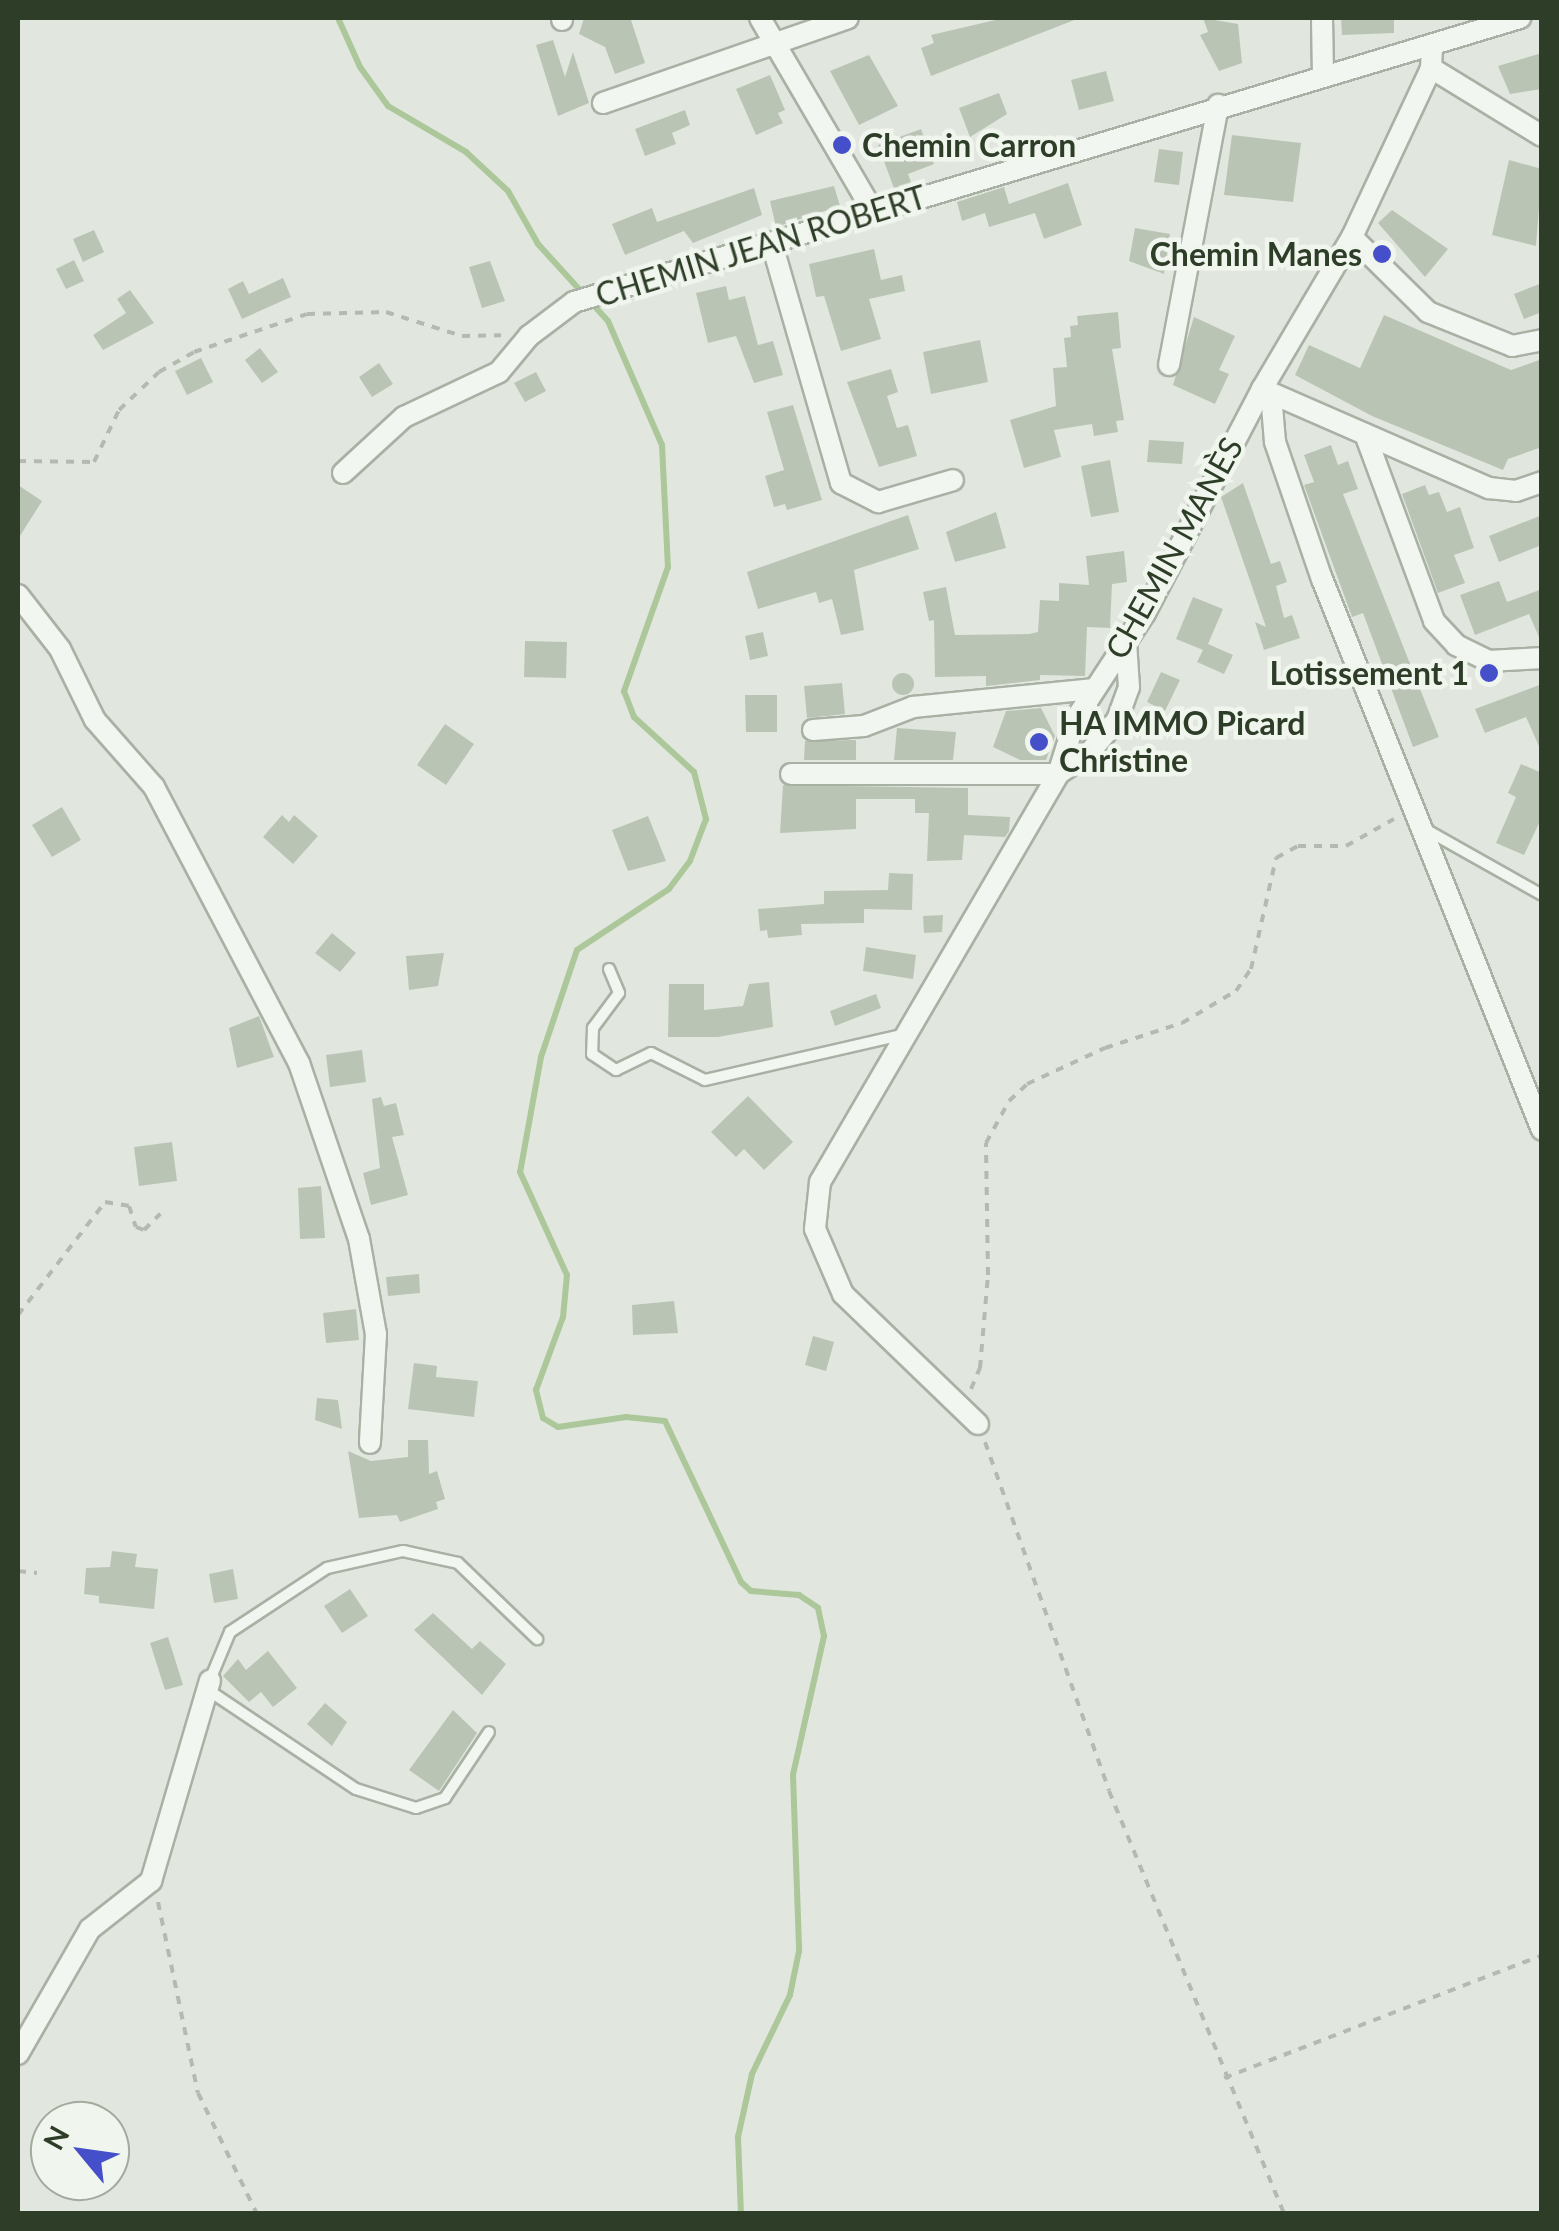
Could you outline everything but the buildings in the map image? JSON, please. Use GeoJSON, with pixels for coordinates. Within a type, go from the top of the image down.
{"type":"FeatureCollection","features":[{"type":"Feature","properties":{"kind":"street"},"geometry":{"type":"LineString","coordinates":[[760,18],[874,213]]}},
{"type":"Feature","properties":{"kind":"street"},"geometry":{"type":"LineString","coordinates":[[603,104],[848,18]]}},
{"type":"Feature","properties":{"kind":"street"},"geometry":{"type":"LineString","coordinates":[[1322,18],[1323,72]]}},
{"type":"Feature","properties":{"kind":"street","name":"CHEMIN JEAN ROBERT"},"geometry":{"type":"LineString","coordinates":[[343,473],[404,416],[500,372],[529,336],[574,302],[1323,72],[1432,46],[1520,18]]}},
{"type":"Feature","properties":{"kind":"street","name":"CHEMIN MANÈS"},"geometry":{"type":"LineString","coordinates":[[978,1424],[843,1294],[815,1229],[826,1167],[911,1033],[1058,774],[1092,689],[1126,642],[1352,237],[1432,68],[1432,46]]}},
{"type":"Feature","properties":{"kind":"street"},"geometry":{"type":"LineString","coordinates":[[1432,68],[1542,136]]}},
{"type":"Feature","properties":{"kind":"street"},"geometry":{"type":"LineString","coordinates":[[1168,366],[1218,105]]}},
{"type":"Feature","properties":{"kind":"street"},"geometry":{"type":"LineString","coordinates":[[1352,237],[1428,312],[1512,346],[1542,340]]}},
{"type":"Feature","properties":{"kind":"street"},"geometry":{"type":"LineString","coordinates":[[772,244],[841,483],[878,502],[953,480]]}},
{"type":"Feature","properties":{"kind":"street"},"geometry":{"type":"LineString","coordinates":[[1266,392],[1489,488],[1516,491],[1542,482]]}},
{"type":"Feature","properties":{"kind":"street"},"geometry":{"type":"LineString","coordinates":[[1266,392],[1275,442],[1322,579],[1542,1130]]}},
{"type":"Feature","properties":{"kind":"street"},"geometry":{"type":"LineString","coordinates":[[1365,434],[1434,622],[1456,645],[1488,660],[1542,658]]}},
{"type":"Feature","properties":{"kind":"street"},"geometry":{"type":"LineString","coordinates":[[18,595],[60,649],[112,744],[154,787],[298,1062],[359,1239],[376,1334],[370,1443]]}},
{"type":"Feature","properties":{"kind":"street"},"geometry":{"type":"LineString","coordinates":[[791,774],[1058,774],[1088,754],[1117,720],[1129,688],[1126,642]]}},
{"type":"Feature","properties":{"kind":"street"},"geometry":{"type":"LineString","coordinates":[[813,730],[864,726],[913,707],[1092,689]]}},
{"type":"Feature","properties":{"kind":"street"},"geometry":{"type":"LineString","coordinates":[[18,2054],[90,1929],[152,1880],[210,1686]]}},
{"type":"Feature","properties":{"kind":"lane"},"geometry":{"type":"LineString","coordinates":[[1425,830],[1542,894]]}},
{"type":"Feature","properties":{"kind":"lane"},"geometry":{"type":"LineString","coordinates":[[609,969],[618,993],[593,1028],[592,1054],[616,1070],[651,1053],[705,1080],[911,1033]]}},
{"type":"Feature","properties":{"kind":"lane"},"geometry":{"type":"LineString","coordinates":[[488,1732],[445,1798],[416,1808],[356,1789],[210,1686],[230,1632],[327,1568],[403,1551],[458,1563],[537,1639]]}},
{"type":"Feature","properties":{"kind":"path"},"geometry":{"type":"LineString","coordinates":[[18,461],[94,462],[128,398],[194,352],[308,314],[386,312],[462,336],[529,336]]}},
{"type":"Feature","properties":{"kind":"path"},"geometry":{"type":"LineString","coordinates":[[958,1404],[980,1368],[988,1275],[986,1144],[1009,1101],[1027,1084],[1105,1048],[1182,1023],[1236,992],[1251,969],[1276,858],[1298,846],[1346,846],[1416,808]]}},
{"type":"Feature","properties":{"kind":"path"},"geometry":{"type":"LineString","coordinates":[[18,1314],[104,1202],[130,1206],[136,1228],[144,1230],[160,1214]]}},
{"type":"Feature","properties":{"kind":"path"},"geometry":{"type":"LineString","coordinates":[[978,1424],[1096,1755],[1224,2078],[1284,2214]]}},
{"type":"Feature","properties":{"kind":"path"},"geometry":{"type":"LineString","coordinates":[[18,1571],[37,1573]]}},
{"type":"Feature","properties":{"kind":"path"},"geometry":{"type":"LineString","coordinates":[[152,1880],[198,2093],[257,2214]]}},
{"type":"Feature","properties":{"kind":"path"},"geometry":{"type":"LineString","coordinates":[[1224,2078],[1542,1955]]}},
{"type":"Feature","properties":{"kind":"waterway"},"geometry":{"type":"LineString","coordinates":[[338,18],[360,67],[388,106],[466,152],[508,191],[538,244],[608,321],[662,445],[668,567],[624,691],[634,717],[694,772],[706,819],[690,861],[669,889],[577,950],[541,1057],[520,1172],[567,1275],[563,1317],[536,1390],[543,1418],[558,1427],[626,1417],[665,1421],[741,1582],[751,1591],[799,1595],[818,1608],[824,1636],[793,1775],[799,1951],[790,1995],[752,2074],[738,2137],[741,2214]]}},
{"type":"Feature","properties":{"kind":"place","name":"Chemin Carron"},"geometry":{"type":"Point","coordinates":[842,145]}},
{"type":"Feature","properties":{"kind":"place","name":"Chemin Manes"},"geometry":{"type":"Point","coordinates":[1382,254]}},
{"type":"Feature","properties":{"kind":"place","name":"Lotissement 1"},"geometry":{"type":"Point","coordinates":[1489,673]}},
{"type":"Feature","properties":{"kind":"place","name":"HA IMMO Picard Christine"},"geometry":{"type":"Point","coordinates":[1039,742]}}]}
